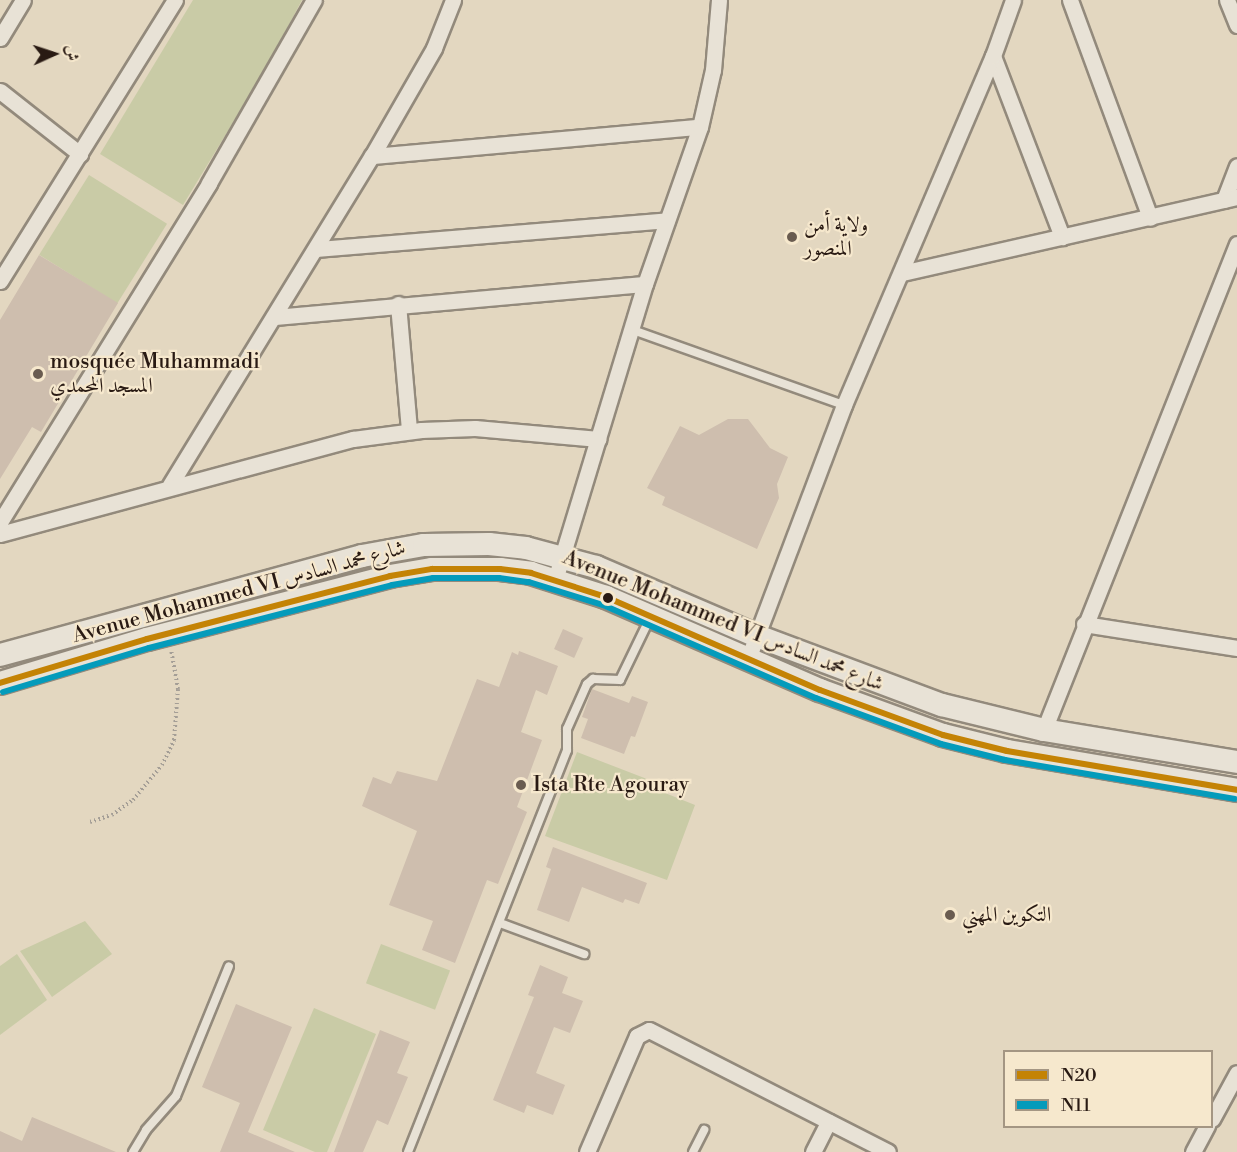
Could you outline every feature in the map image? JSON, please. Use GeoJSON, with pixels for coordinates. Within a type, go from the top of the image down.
{"type":"FeatureCollection","features":[{"type":"Feature","properties":{"kind":"main road","name":"Avenue Mohammed VI شارع محمد السادس"},"geometry":{"type":"LineString","coordinates":[[0,655],[362,556],[424,544],[489,544],[561,556],[640,584],[757,636],[942,705],[1044,730],[1237,762]]}},
{"type":"Feature","properties":{"kind":"main road","name":"Avenue Mohammed VI شارع محمد السادس"},"geometry":{"type":"LineString","coordinates":[[0,683],[166,634],[307,596],[432,569],[500,569],[555,580],[651,616],[748,659],[943,735],[1007,751],[1237,790]]}},
{"type":"Feature","properties":{"kind":"street"},"geometry":{"type":"LineString","coordinates":[[0,38],[23,0]]}},
{"type":"Feature","properties":{"kind":"street"},"geometry":{"type":"LineString","coordinates":[[0,281],[175,0]]}},
{"type":"Feature","properties":{"kind":"street"},"geometry":{"type":"LineString","coordinates":[[0,522],[210,183],[314,0]]}},
{"type":"Feature","properties":{"kind":"street"},"geometry":{"type":"LineString","coordinates":[[170,485],[372,156],[434,48],[453,0]]}},
{"type":"Feature","properties":{"kind":"street"},"geometry":{"type":"LineString","coordinates":[[555,580],[633,330],[645,284],[700,127],[713,70],[719,0]]}},
{"type":"Feature","properties":{"kind":"street"},"geometry":{"type":"LineString","coordinates":[[748,659],[844,405],[993,56],[1013,0]]}},
{"type":"Feature","properties":{"kind":"street"},"geometry":{"type":"LineString","coordinates":[[1070,0],[1150,218]]}},
{"type":"Feature","properties":{"kind":"street"},"geometry":{"type":"LineString","coordinates":[[1227,0],[1237,25]]}},
{"type":"Feature","properties":{"kind":"street"},"geometry":{"type":"LineString","coordinates":[[993,56],[1062,237]]}},
{"type":"Feature","properties":{"kind":"street"},"geometry":{"type":"LineString","coordinates":[[0,91],[80,154]]}},
{"type":"Feature","properties":{"kind":"street"},"geometry":{"type":"LineString","coordinates":[[372,156],[700,127]]}},
{"type":"Feature","properties":{"kind":"street"},"geometry":{"type":"LineString","coordinates":[[902,273],[1230,198],[1237,166]]}},
{"type":"Feature","properties":{"kind":"street"},"geometry":{"type":"LineString","coordinates":[[317,249],[667,220]]}},
{"type":"Feature","properties":{"kind":"street"},"geometry":{"type":"LineString","coordinates":[[1044,730],[1084,624],[1237,244]]}},
{"type":"Feature","properties":{"kind":"street"},"geometry":{"type":"LineString","coordinates":[[274,317],[398,304],[645,284]]}},
{"type":"Feature","properties":{"kind":"street"},"geometry":{"type":"LineString","coordinates":[[398,304],[410,431]]}},
{"type":"Feature","properties":{"kind":"street"},"geometry":{"type":"LineString","coordinates":[[0,534],[170,485],[353,439],[410,431],[475,428],[599,439]]}},
{"type":"Feature","properties":{"kind":"street"},"geometry":{"type":"LineString","coordinates":[[1084,624],[1237,648]]}},
{"type":"Feature","properties":{"kind":"street"},"geometry":{"type":"LineString","coordinates":[[587,1152],[637,1036],[649,1030],[888,1152]]}},
{"type":"Feature","properties":{"kind":"street"},"geometry":{"type":"LineString","coordinates":[[1213,1117],[1237,1073]]}},
{"type":"Feature","properties":{"kind":"street"},"geometry":{"type":"LineString","coordinates":[[813,1152],[828,1122]]}},
{"type":"Feature","properties":{"kind":"street"},"geometry":{"type":"LineString","coordinates":[[1193,1152],[1207,1128]]}},
{"type":"Feature","properties":{"kind":"lane"},"geometry":{"type":"LineString","coordinates":[[633,330],[844,405]]}},
{"type":"Feature","properties":{"kind":"lane"},"geometry":{"type":"LineString","coordinates":[[408,1152],[567,750],[567,729],[587,684],[593,679],[620,680],[651,616]]}},
{"type":"Feature","properties":{"kind":"lane"},"geometry":{"type":"LineString","coordinates":[[500,923],[584,954]]}},
{"type":"Feature","properties":{"kind":"lane"},"geometry":{"type":"LineString","coordinates":[[133,1152],[146,1130],[176,1096],[229,966]]}},
{"type":"Feature","properties":{"kind":"lane"},"geometry":{"type":"LineString","coordinates":[[693,1152],[704,1130]]}},
{"type":"Feature","properties":{"kind":"path"},"geometry":{"type":"LineString","coordinates":[[90,822],[112,815],[133,800],[162,765],[174,740],[178,681],[166,634]]}},
{"type":"Feature","properties":{"kind":"green space"},"geometry":{"type":"Polygon","coordinates":[[[193,0],[302,0],[265,70],[183,205],[100,154],[193,0]]]}},
{"type":"Feature","properties":{"kind":"green space"},"geometry":{"type":"Polygon","coordinates":[[[89,175],[167,224],[117,303],[39,255],[89,175]]]}},
{"type":"Feature","properties":{"kind":"green space"},"geometry":{"type":"Polygon","coordinates":[[[577,752],[647,779],[645,785],[695,805],[667,880],[545,836],[577,752]]]}},
{"type":"Feature","properties":{"kind":"green space"},"geometry":{"type":"Polygon","coordinates":[[[85,921],[112,954],[52,997],[20,951],[85,921]]]}},
{"type":"Feature","properties":{"kind":"green space"},"geometry":{"type":"Polygon","coordinates":[[[381,944],[450,971],[435,1010],[366,983],[381,944]]]}},
{"type":"Feature","properties":{"kind":"green space"},"geometry":{"type":"Polygon","coordinates":[[[17,954],[47,1000],[0,1035],[0,966],[17,954]]]}},
{"type":"Feature","properties":{"kind":"green space"},"geometry":{"type":"Polygon","coordinates":[[[314,1008],[376,1034],[327,1152],[315,1152],[263,1130],[314,1008]]]}},
{"type":"Feature","properties":{"kind":"building","name":"mosquée Muhammadi المسجد المحمدي"},"geometry":{"type":"Polygon","coordinates":[[[39,255],[118,303],[41,432],[32,427],[0,479],[0,320],[39,255]]]}},
{"type":"Feature","properties":{"kind":"building"},"geometry":{"type":"Polygon","coordinates":[[[728,419],[748,419],[770,448],[788,457],[777,484],[779,498],[757,549],[662,505],[665,497],[647,488],[680,426],[699,435],[728,419]]]}},
{"type":"Feature","properties":{"kind":"building"},"geometry":{"type":"Polygon","coordinates":[[[563,629],[583,638],[574,658],[554,649],[563,629]]]}},
{"type":"Feature","properties":{"kind":"building"},"geometry":{"type":"Polygon","coordinates":[[[519,651],[558,666],[547,695],[536,690],[521,732],[542,740],[517,807],[527,812],[498,884],[487,880],[455,963],[422,950],[433,921],[389,905],[417,831],[362,806],[373,777],[391,784],[397,771],[437,781],[477,679],[499,687],[512,652],[518,655],[519,651]]]}},
{"type":"Feature","properties":{"kind":"building"},"geometry":{"type":"Polygon","coordinates":[[[592,689],[629,703],[632,696],[648,702],[635,737],[631,736],[624,754],[581,738],[588,719],[582,717],[592,689]]]}},
{"type":"Feature","properties":{"kind":"building"},"geometry":{"type":"Polygon","coordinates":[[[553,847],[647,883],[639,904],[625,899],[623,903],[582,887],[569,922],[537,910],[551,869],[546,867],[553,847]]]}},
{"type":"Feature","properties":{"kind":"building"},"geometry":{"type":"Polygon","coordinates":[[[540,965],[568,977],[562,993],[583,1001],[570,1033],[554,1027],[536,1073],[565,1085],[553,1115],[527,1105],[524,1113],[493,1100],[534,997],[528,995],[540,965]]]}},
{"type":"Feature","properties":{"kind":"building"},"geometry":{"type":"Polygon","coordinates":[[[236,1004],[292,1027],[248,1132],[295,1152],[220,1152],[240,1103],[202,1087],[236,1004]]]}},
{"type":"Feature","properties":{"kind":"building"},"geometry":{"type":"Polygon","coordinates":[[[380,1030],[410,1042],[397,1073],[408,1077],[388,1125],[377,1120],[363,1152],[334,1152],[380,1030]]]}},
{"type":"Feature","properties":{"kind":"building"},"geometry":{"type":"Polygon","coordinates":[[[32,1117],[116,1152],[0,1152],[0,1131],[22,1141],[32,1117]]]}},
{"type":"Feature","properties":{"kind":"transit line","name":"N20"},"geometry":{"type":"LineString","coordinates":[[0,683],[147,639],[390,576],[432,569],[500,569],[531,573],[606,597],[820,690],[943,735],[1007,751],[1237,790]]}},
{"type":"Feature","properties":{"kind":"transit line","name":"N11"},"geometry":{"type":"LineString","coordinates":[[3,692],[149,648],[392,585],[433,578],[499,578],[529,582],[603,605],[816,698],[941,744],[1005,760],[1235,799]]}},
{"type":"Feature","properties":{"kind":"place","name":"ولاية أمن المنصور"},"geometry":{"type":"Point","coordinates":[792,237]}},
{"type":"Feature","properties":{"kind":"place","name":"mosquée Muhammadi المسجد المحمدي"},"geometry":{"type":"Point","coordinates":[38,374]}},
{"type":"Feature","properties":{"kind":"place","name":"Ista Rte Agouray"},"geometry":{"type":"Point","coordinates":[521,785]}},
{"type":"Feature","properties":{"kind":"place","name":"التكوين المهني"},"geometry":{"type":"Point","coordinates":[950,915]}}]}
